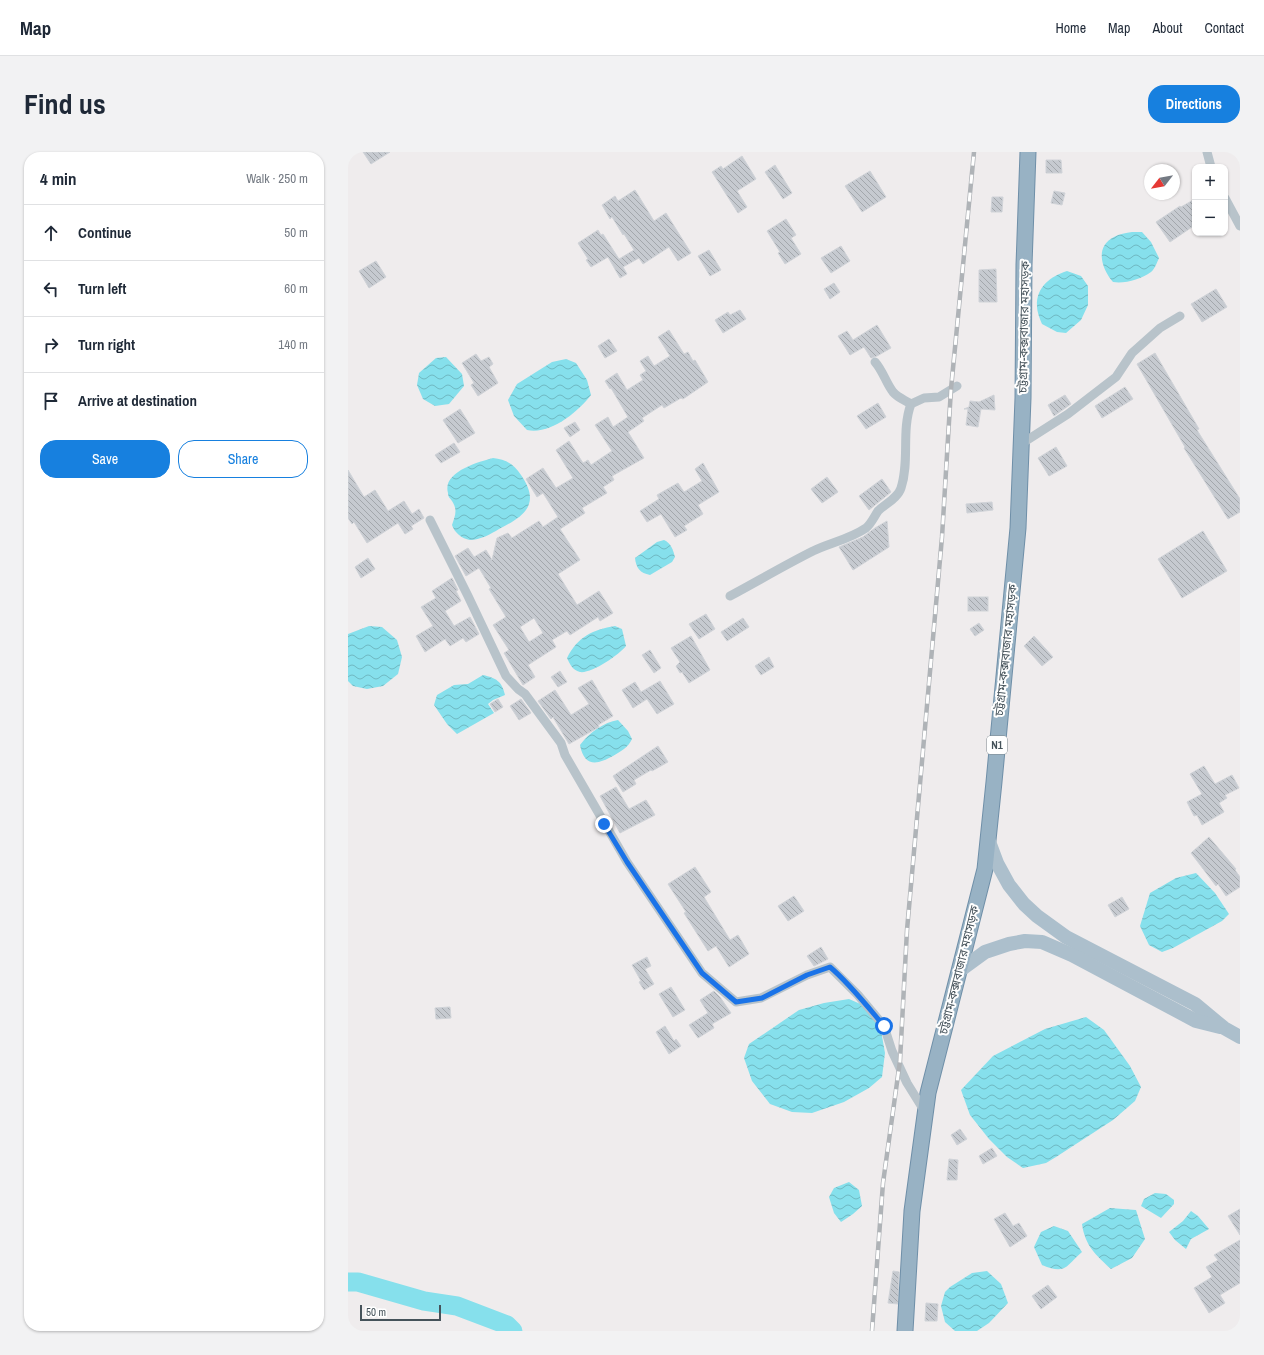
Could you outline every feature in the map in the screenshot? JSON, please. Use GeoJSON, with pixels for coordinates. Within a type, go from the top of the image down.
{"type":"FeatureCollection","features":[{"type":"Feature","properties":{"kind":"highway","name":"চট্টগ্রাম-কক্সবাজার মহাসড়ক"},"geometry":{"type":"LineString","coordinates":[[905,1331],[912,1211],[928,1092],[985,869],[1018,528],[1023,398],[1024,265],[1028,152]]}},
{"type":"Feature","properties":{"kind":"main road"},"geometry":{"type":"LineString","coordinates":[[988,839],[997,863],[1009,885],[1024,904],[1037,916],[1066,937],[1195,1004],[1224,1028],[1240,1037]]}},
{"type":"Feature","properties":{"kind":"main road"},"geometry":{"type":"LineString","coordinates":[[959,971],[985,952],[1009,944],[1025,941],[1042,942],[1072,955],[1196,1021],[1224,1028]]}},
{"type":"Feature","properties":{"kind":"street"},"geometry":{"type":"LineString","coordinates":[[1207,152],[1210,164]]}},
{"type":"Feature","properties":{"kind":"street"},"geometry":{"type":"LineString","coordinates":[[1226,200],[1240,226]]}},
{"type":"Feature","properties":{"kind":"street"},"geometry":{"type":"LineString","coordinates":[[1021,444],[1068,414],[1116,377],[1132,354],[1160,328],[1180,316]]}},
{"type":"Feature","properties":{"kind":"street"},"geometry":{"type":"LineString","coordinates":[[876,362],[892,391],[899,398],[911,404]]}},
{"type":"Feature","properties":{"kind":"street"},"geometry":{"type":"LineString","coordinates":[[730,596],[813,551],[854,535],[868,527],[878,511],[894,498],[901,489],[905,462],[908,413],[911,404],[924,398],[939,397],[957,386]]}},
{"type":"Feature","properties":{"kind":"street"},"geometry":{"type":"LineString","coordinates":[[430,520],[506,676],[525,694],[561,743],[565,756],[627,862],[702,973],[736,1002],[762,998],[807,975],[830,967],[858,995],[884,1026],[892,1051],[907,1083],[925,1112]]}},
{"type":"Feature","properties":{"kind":"water"},"geometry":{"type":"Polygon","coordinates":[[[1132,232],[1142,232],[1151,242],[1159,258],[1154,269],[1147,275],[1128,282],[1113,282],[1103,265],[1102,252],[1104,246],[1108,241],[1116,236],[1132,232]]]}},
{"type":"Feature","properties":{"kind":"water"},"geometry":{"type":"Polygon","coordinates":[[[1067,271],[1081,276],[1088,286],[1088,305],[1081,320],[1066,333],[1057,332],[1042,324],[1038,313],[1037,299],[1042,288],[1050,279],[1067,271]]]}},
{"type":"Feature","properties":{"kind":"water"},"geometry":{"type":"Polygon","coordinates":[[[446,357],[462,374],[464,386],[449,404],[435,406],[423,399],[417,385],[419,373],[436,358],[446,357]]]}},
{"type":"Feature","properties":{"kind":"water"},"geometry":{"type":"Polygon","coordinates":[[[566,359],[576,363],[587,380],[591,395],[571,415],[554,426],[536,431],[527,430],[514,416],[508,400],[517,384],[552,362],[566,359]]]}},
{"type":"Feature","properties":{"kind":"water"},"geometry":{"type":"Polygon","coordinates":[[[493,458],[509,463],[518,471],[527,485],[530,494],[530,501],[523,514],[516,519],[489,535],[470,540],[459,535],[452,525],[455,510],[454,504],[448,496],[448,486],[450,479],[463,469],[493,458]]]}},
{"type":"Feature","properties":{"kind":"water"},"geometry":{"type":"Polygon","coordinates":[[[664,540],[670,545],[675,557],[672,562],[650,575],[641,571],[636,565],[635,558],[657,542],[664,540]]]}},
{"type":"Feature","properties":{"kind":"water"},"geometry":{"type":"Polygon","coordinates":[[[369,626],[382,627],[397,640],[402,657],[398,674],[383,686],[367,689],[353,686],[348,681],[348,634],[369,626]]]}},
{"type":"Feature","properties":{"kind":"water"},"geometry":{"type":"Polygon","coordinates":[[[615,626],[622,629],[626,646],[622,650],[598,667],[585,672],[577,671],[570,665],[567,658],[571,650],[581,639],[593,632],[615,626]]]}},
{"type":"Feature","properties":{"kind":"water"},"geometry":{"type":"Polygon","coordinates":[[[483,675],[492,677],[498,681],[502,686],[505,695],[488,704],[494,713],[457,734],[447,724],[434,705],[437,695],[454,685],[468,684],[483,675]]]}},
{"type":"Feature","properties":{"kind":"water"},"geometry":{"type":"Polygon","coordinates":[[[618,720],[628,731],[632,739],[628,745],[624,749],[602,761],[588,761],[582,752],[580,745],[597,729],[607,723],[618,720]]]}},
{"type":"Feature","properties":{"kind":"water"},"geometry":{"type":"Polygon","coordinates":[[[1196,873],[1215,893],[1229,914],[1222,921],[1173,948],[1162,952],[1149,945],[1140,926],[1150,893],[1176,878],[1196,873]]]}},
{"type":"Feature","properties":{"kind":"water"},"geometry":{"type":"Polygon","coordinates":[[[849,999],[865,1006],[880,1025],[885,1053],[882,1077],[869,1088],[844,1102],[812,1113],[792,1112],[770,1104],[752,1081],[744,1058],[749,1044],[799,1010],[824,1003],[849,999]]]}},
{"type":"Feature","properties":{"kind":"water"},"geometry":{"type":"Polygon","coordinates":[[[1086,1017],[1104,1030],[1130,1066],[1141,1087],[1135,1101],[1113,1120],[1046,1163],[1023,1168],[1007,1157],[989,1139],[970,1115],[961,1090],[993,1056],[1045,1029],[1086,1017]]]}},
{"type":"Feature","properties":{"kind":"water"},"geometry":{"type":"Polygon","coordinates":[[[849,1182],[859,1190],[862,1206],[841,1222],[834,1213],[829,1197],[834,1188],[849,1182]]]}},
{"type":"Feature","properties":{"kind":"water"},"geometry":{"type":"Polygon","coordinates":[[[1155,1193],[1166,1194],[1174,1200],[1174,1204],[1161,1218],[1141,1206],[1144,1199],[1155,1193]]]}},
{"type":"Feature","properties":{"kind":"water"},"geometry":{"type":"Polygon","coordinates":[[[1110,1208],[1136,1210],[1145,1239],[1132,1258],[1111,1269],[1092,1250],[1083,1232],[1082,1224],[1110,1208]]]}},
{"type":"Feature","properties":{"kind":"water"},"geometry":{"type":"Polygon","coordinates":[[[1191,1211],[1198,1216],[1209,1229],[1191,1239],[1186,1249],[1175,1240],[1169,1232],[1183,1221],[1191,1211]]]}},
{"type":"Feature","properties":{"kind":"water"},"geometry":{"type":"Polygon","coordinates":[[[1054,1226],[1068,1231],[1082,1252],[1069,1265],[1061,1269],[1050,1268],[1042,1265],[1034,1247],[1041,1232],[1054,1226]]]}},
{"type":"Feature","properties":{"kind":"water"},"geometry":{"type":"Polygon","coordinates":[[[987,1271],[1001,1284],[1008,1303],[989,1323],[977,1331],[955,1331],[945,1322],[941,1306],[945,1292],[950,1287],[972,1273],[987,1271]]]}},
{"type":"Feature","properties":{"kind":"building"},"geometry":{"type":"Polygon","coordinates":[[[363,152],[390,152],[371,164],[363,152]]]}},
{"type":"Feature","properties":{"kind":"building"},"geometry":{"type":"Polygon","coordinates":[[[742,156],[756,179],[737,191],[747,207],[738,213],[712,172],[721,166],[723,169],[742,156]]]}},
{"type":"Feature","properties":{"kind":"building"},"geometry":{"type":"Polygon","coordinates":[[[1046,160],[1061,160],[1062,173],[1046,173],[1046,160]]]}},
{"type":"Feature","properties":{"kind":"building"},"geometry":{"type":"Polygon","coordinates":[[[775,165],[792,193],[783,199],[765,172],[775,165]]]}},
{"type":"Feature","properties":{"kind":"building"},"geometry":{"type":"Polygon","coordinates":[[[870,171],[886,197],[862,212],[845,186],[870,171]]]}},
{"type":"Feature","properties":{"kind":"building"},"geometry":{"type":"Polygon","coordinates":[[[635,190],[654,221],[666,213],[691,253],[678,261],[669,247],[643,264],[639,258],[623,267],[627,274],[620,278],[608,257],[591,267],[578,243],[598,230],[601,235],[603,234],[619,259],[634,250],[612,217],[610,219],[602,205],[615,196],[618,201],[635,190]]]}},
{"type":"Feature","properties":{"kind":"building"},"geometry":{"type":"Polygon","coordinates":[[[1054,191],[1065,193],[1062,205],[1051,203],[1054,191]]]}},
{"type":"Feature","properties":{"kind":"building"},"geometry":{"type":"Polygon","coordinates":[[[992,197],[1003,197],[1002,212],[991,212],[992,197]]]}},
{"type":"Feature","properties":{"kind":"building"},"geometry":{"type":"Polygon","coordinates":[[[1192,201],[1192,227],[1170,242],[1156,222],[1180,206],[1181,207],[1192,201]]]}},
{"type":"Feature","properties":{"kind":"building"},"geometry":{"type":"Polygon","coordinates":[[[786,219],[796,235],[791,238],[801,254],[785,264],[778,253],[780,252],[767,231],[786,219]]]}},
{"type":"Feature","properties":{"kind":"building"},"geometry":{"type":"Polygon","coordinates":[[[841,246],[850,261],[831,273],[821,258],[841,246]]]}},
{"type":"Feature","properties":{"kind":"building"},"geometry":{"type":"Polygon","coordinates":[[[709,250],[721,270],[710,276],[698,256],[709,250]]]}},
{"type":"Feature","properties":{"kind":"building"},"geometry":{"type":"Polygon","coordinates":[[[376,261],[386,277],[369,288],[359,271],[376,261]]]}},
{"type":"Feature","properties":{"kind":"building"},"geometry":{"type":"Polygon","coordinates":[[[996,269],[997,302],[979,302],[979,270],[996,269]]]}},
{"type":"Feature","properties":{"kind":"building"},"geometry":{"type":"Polygon","coordinates":[[[834,283],[840,292],[830,299],[824,289],[834,283]]]}},
{"type":"Feature","properties":{"kind":"building"},"geometry":{"type":"Polygon","coordinates":[[[1216,289],[1227,307],[1202,322],[1191,304],[1216,289]]]}},
{"type":"Feature","properties":{"kind":"building"},"geometry":{"type":"Polygon","coordinates":[[[740,310],[746,319],[723,333],[715,320],[728,312],[730,315],[740,310]]]}},
{"type":"Feature","properties":{"kind":"building"},"geometry":{"type":"Polygon","coordinates":[[[877,325],[891,348],[871,358],[864,347],[850,355],[838,336],[847,331],[853,340],[877,325]]]}},
{"type":"Feature","properties":{"kind":"building"},"geometry":{"type":"Polygon","coordinates":[[[669,330],[684,354],[688,352],[693,361],[695,360],[708,382],[683,399],[681,398],[664,408],[662,405],[642,418],[644,421],[628,432],[644,458],[612,476],[614,480],[603,487],[607,493],[582,508],[585,513],[560,529],[580,560],[558,574],[577,605],[599,591],[613,613],[600,621],[598,617],[570,635],[567,631],[552,640],[556,647],[528,665],[535,677],[523,685],[504,653],[509,650],[493,625],[506,617],[489,589],[491,588],[479,568],[466,576],[455,556],[468,548],[474,557],[486,550],[492,560],[497,538],[508,533],[512,538],[539,521],[543,527],[558,517],[543,493],[537,497],[526,479],[543,468],[556,488],[573,478],[556,450],[569,441],[583,463],[588,460],[591,465],[612,451],[595,425],[608,417],[613,427],[628,417],[611,388],[610,389],[605,381],[617,373],[627,390],[643,380],[640,375],[646,371],[640,361],[648,356],[654,366],[670,356],[658,337],[669,330]],[[534,618],[520,627],[529,642],[543,633],[534,618]]]}},
{"type":"Feature","properties":{"kind":"building"},"geometry":{"type":"Polygon","coordinates":[[[609,339],[617,351],[605,358],[598,346],[609,339]]]}},
{"type":"Feature","properties":{"kind":"building"},"geometry":{"type":"Polygon","coordinates":[[[1155,353],[1199,429],[1197,430],[1240,499],[1240,512],[1228,519],[1184,448],[1185,447],[1137,364],[1155,353]]]}},
{"type":"Feature","properties":{"kind":"building"},"geometry":{"type":"Polygon","coordinates":[[[476,354],[481,361],[489,357],[493,364],[489,367],[498,383],[478,396],[471,385],[474,383],[462,363],[476,354]]]}},
{"type":"Feature","properties":{"kind":"building"},"geometry":{"type":"Polygon","coordinates":[[[1125,387],[1133,399],[1102,418],[1095,406],[1125,387]]]}},
{"type":"Feature","properties":{"kind":"building"},"geometry":{"type":"Polygon","coordinates":[[[994,395],[995,410],[981,409],[978,427],[966,425],[968,409],[964,409],[969,407],[970,401],[979,402],[994,395]]]}},
{"type":"Feature","properties":{"kind":"building"},"geometry":{"type":"Polygon","coordinates":[[[1065,395],[1071,404],[1054,416],[1048,405],[1065,395]]]}},
{"type":"Feature","properties":{"kind":"building"},"geometry":{"type":"Polygon","coordinates":[[[878,403],[886,417],[866,429],[857,416],[878,403]]]}},
{"type":"Feature","properties":{"kind":"building"},"geometry":{"type":"Polygon","coordinates":[[[460,409],[475,433],[458,443],[443,420],[460,409]]]}},
{"type":"Feature","properties":{"kind":"building"},"geometry":{"type":"Polygon","coordinates":[[[575,422],[580,430],[570,437],[564,428],[575,422]]]}},
{"type":"Feature","properties":{"kind":"building"},"geometry":{"type":"Polygon","coordinates":[[[454,443],[460,452],[441,463],[435,455],[454,443]]]}},
{"type":"Feature","properties":{"kind":"building"},"geometry":{"type":"Polygon","coordinates":[[[1056,447],[1067,466],[1049,476],[1038,458],[1056,447]]]}},
{"type":"Feature","properties":{"kind":"building"},"geometry":{"type":"Polygon","coordinates":[[[703,463],[719,492],[698,505],[703,514],[684,526],[687,530],[675,537],[661,514],[647,522],[640,511],[659,499],[657,495],[678,483],[684,492],[702,481],[695,469],[703,463]]]}},
{"type":"Feature","properties":{"kind":"building"},"geometry":{"type":"Polygon","coordinates":[[[348,470],[364,497],[375,490],[388,511],[404,501],[412,514],[419,509],[424,518],[411,526],[413,529],[405,534],[398,523],[367,543],[354,522],[352,524],[348,518],[348,470]]]}},
{"type":"Feature","properties":{"kind":"building"},"geometry":{"type":"Polygon","coordinates":[[[827,477],[838,492],[822,503],[811,489],[827,477]]]}},
{"type":"Feature","properties":{"kind":"building"},"geometry":{"type":"Polygon","coordinates":[[[882,479],[891,492],[869,510],[859,496],[882,479]]]}},
{"type":"Feature","properties":{"kind":"building"},"geometry":{"type":"Polygon","coordinates":[[[992,502],[993,510],[967,513],[966,504],[992,502]]]}},
{"type":"Feature","properties":{"kind":"building"},"geometry":{"type":"Polygon","coordinates":[[[887,521],[889,547],[853,570],[839,547],[863,537],[887,521]]]}},
{"type":"Feature","properties":{"kind":"building"},"geometry":{"type":"Polygon","coordinates":[[[1203,531],[1227,571],[1182,598],[1158,559],[1203,531]]]}},
{"type":"Feature","properties":{"kind":"building"},"geometry":{"type":"Polygon","coordinates":[[[368,558],[375,569],[361,578],[355,567],[368,558]]]}},
{"type":"Feature","properties":{"kind":"building"},"geometry":{"type":"Polygon","coordinates":[[[452,578],[458,590],[456,591],[461,601],[445,611],[454,626],[470,617],[479,634],[466,642],[463,638],[450,646],[445,639],[425,652],[416,636],[433,626],[421,607],[436,598],[432,591],[452,578]]]}},
{"type":"Feature","properties":{"kind":"building"},"geometry":{"type":"Polygon","coordinates":[[[968,597],[988,597],[988,611],[968,611],[968,597]]]}},
{"type":"Feature","properties":{"kind":"building"},"geometry":{"type":"Polygon","coordinates":[[[706,614],[715,629],[699,639],[689,624],[706,614]]]}},
{"type":"Feature","properties":{"kind":"building"},"geometry":{"type":"Polygon","coordinates":[[[743,618],[749,627],[727,641],[721,632],[743,618]]]}},
{"type":"Feature","properties":{"kind":"building"},"geometry":{"type":"Polygon","coordinates":[[[979,623],[984,630],[975,636],[970,629],[979,623]]]}},
{"type":"Feature","properties":{"kind":"building"},"geometry":{"type":"Polygon","coordinates":[[[691,636],[710,670],[689,683],[676,666],[680,662],[671,648],[691,636]]]}},
{"type":"Feature","properties":{"kind":"building"},"geometry":{"type":"Polygon","coordinates":[[[1034,636],[1053,657],[1042,666],[1024,646],[1034,636]]]}},
{"type":"Feature","properties":{"kind":"building"},"geometry":{"type":"Polygon","coordinates":[[[650,650],[661,668],[654,673],[642,655],[650,650]]]}},
{"type":"Feature","properties":{"kind":"building"},"geometry":{"type":"Polygon","coordinates":[[[769,657],[774,667],[761,675],[755,666],[769,657]]]}},
{"type":"Feature","properties":{"kind":"building"},"geometry":{"type":"Polygon","coordinates":[[[560,671],[567,682],[558,687],[551,677],[560,671]]]}},
{"type":"Feature","properties":{"kind":"building"},"geometry":{"type":"Polygon","coordinates":[[[592,680],[613,716],[598,725],[599,727],[569,744],[553,717],[551,719],[538,701],[555,690],[571,715],[589,704],[578,688],[592,680]]]}},
{"type":"Feature","properties":{"kind":"building"},"geometry":{"type":"Polygon","coordinates":[[[660,681],[674,704],[657,714],[647,699],[633,708],[622,690],[635,682],[641,692],[660,681]]]}},
{"type":"Feature","properties":{"kind":"building"},"geometry":{"type":"Polygon","coordinates":[[[498,699],[503,707],[495,712],[490,704],[498,699]]]}},
{"type":"Feature","properties":{"kind":"building"},"geometry":{"type":"Polygon","coordinates":[[[521,699],[531,713],[519,720],[510,706],[521,699]]]}},
{"type":"Feature","properties":{"kind":"building"},"geometry":{"type":"Polygon","coordinates":[[[658,746],[668,762],[634,780],[636,784],[623,792],[613,776],[658,746]]]}},
{"type":"Feature","properties":{"kind":"building"},"geometry":{"type":"Polygon","coordinates":[[[1204,766],[1215,784],[1232,775],[1239,788],[1225,795],[1227,798],[1219,803],[1224,812],[1202,825],[1197,815],[1194,816],[1187,802],[1202,794],[1190,774],[1204,766]]]}},
{"type":"Feature","properties":{"kind":"building"},"geometry":{"type":"Polygon","coordinates":[[[616,787],[629,809],[646,800],[655,815],[620,833],[600,796],[616,787]]]}},
{"type":"Feature","properties":{"kind":"building"},"geometry":{"type":"Polygon","coordinates":[[[1209,837],[1236,869],[1235,870],[1240,877],[1240,887],[1226,896],[1218,884],[1216,886],[1191,853],[1209,837]]]}},
{"type":"Feature","properties":{"kind":"building"},"geometry":{"type":"Polygon","coordinates":[[[695,867],[711,892],[704,897],[730,940],[738,935],[749,954],[729,967],[716,946],[708,951],[668,884],[695,867]]]}},
{"type":"Feature","properties":{"kind":"building"},"geometry":{"type":"Polygon","coordinates":[[[794,896],[804,911],[788,921],[778,906],[794,896]]]}},
{"type":"Feature","properties":{"kind":"building"},"geometry":{"type":"Polygon","coordinates":[[[1122,897],[1129,909],[1115,917],[1108,905],[1122,897]]]}},
{"type":"Feature","properties":{"kind":"building"},"geometry":{"type":"Polygon","coordinates":[[[821,947],[828,959],[814,966],[807,956],[821,947]]]}},
{"type":"Feature","properties":{"kind":"building"},"geometry":{"type":"Polygon","coordinates":[[[647,957],[651,966],[645,969],[654,984],[644,990],[632,965],[647,957]]]}},
{"type":"Feature","properties":{"kind":"building"},"geometry":{"type":"Polygon","coordinates":[[[671,987],[685,1010],[673,1017],[659,994],[671,987]]]}},
{"type":"Feature","properties":{"kind":"building"},"geometry":{"type":"Polygon","coordinates":[[[714,991],[731,1013],[712,1024],[714,1028],[698,1038],[689,1025],[708,1013],[700,1000],[714,991]]]}},
{"type":"Feature","properties":{"kind":"building"},"geometry":{"type":"Polygon","coordinates":[[[450,1007],[451,1018],[436,1019],[435,1008],[450,1007]]]}},
{"type":"Feature","properties":{"kind":"building"},"geometry":{"type":"Polygon","coordinates":[[[665,1026],[674,1041],[676,1039],[681,1046],[669,1054],[656,1032],[665,1026]]]}},
{"type":"Feature","properties":{"kind":"building"},"geometry":{"type":"Polygon","coordinates":[[[960,1129],[967,1139],[957,1145],[951,1135],[960,1129]]]}},
{"type":"Feature","properties":{"kind":"building"},"geometry":{"type":"Polygon","coordinates":[[[992,1148],[997,1156],[983,1164],[979,1156],[992,1148]]]}},
{"type":"Feature","properties":{"kind":"building"},"geometry":{"type":"Polygon","coordinates":[[[949,1159],[958,1160],[957,1180],[947,1180],[949,1159]]]}},
{"type":"Feature","properties":{"kind":"building"},"geometry":{"type":"Polygon","coordinates":[[[1240,1209],[1240,1235],[1228,1216],[1240,1209]]]}},
{"type":"Feature","properties":{"kind":"building"},"geometry":{"type":"Polygon","coordinates":[[[1005,1213],[1013,1226],[1019,1223],[1027,1236],[1010,1247],[994,1219],[1005,1213]]]}},
{"type":"Feature","properties":{"kind":"building"},"geometry":{"type":"Polygon","coordinates":[[[1240,1240],[1240,1283],[1220,1295],[1225,1303],[1209,1313],[1194,1288],[1212,1277],[1206,1267],[1218,1260],[1214,1255],[1240,1240]]]}},
{"type":"Feature","properties":{"kind":"building"},"geometry":{"type":"Polygon","coordinates":[[[893,1271],[899,1272],[898,1304],[888,1303],[893,1271]]]}},
{"type":"Feature","properties":{"kind":"building"},"geometry":{"type":"Polygon","coordinates":[[[1048,1285],[1057,1297],[1041,1309],[1032,1296],[1048,1285]]]}},
{"type":"Feature","properties":{"kind":"building"},"geometry":{"type":"Polygon","coordinates":[[[926,1303],[938,1304],[937,1321],[925,1321],[926,1303]]]}},
{"type":"Feature","properties":{"kind":"waterway"},"geometry":{"type":"LineString","coordinates":[[348,1282],[358,1282],[424,1301],[457,1306],[507,1325],[513,1331]]}},
{"type":"Feature","properties":{"kind":"railway"},"geometry":{"type":"LineString","coordinates":[[872,1331],[883,1183],[900,1061],[907,930],[942,537],[951,389],[974,152]]}},
{"type":"Feature","properties":{"kind":"route"},"geometry":{"type":"LineString","coordinates":[[604,824],[627,862],[702,973],[736,1002],[762,998],[807,975],[830,967],[858,995],[884,1026]]}}]}
